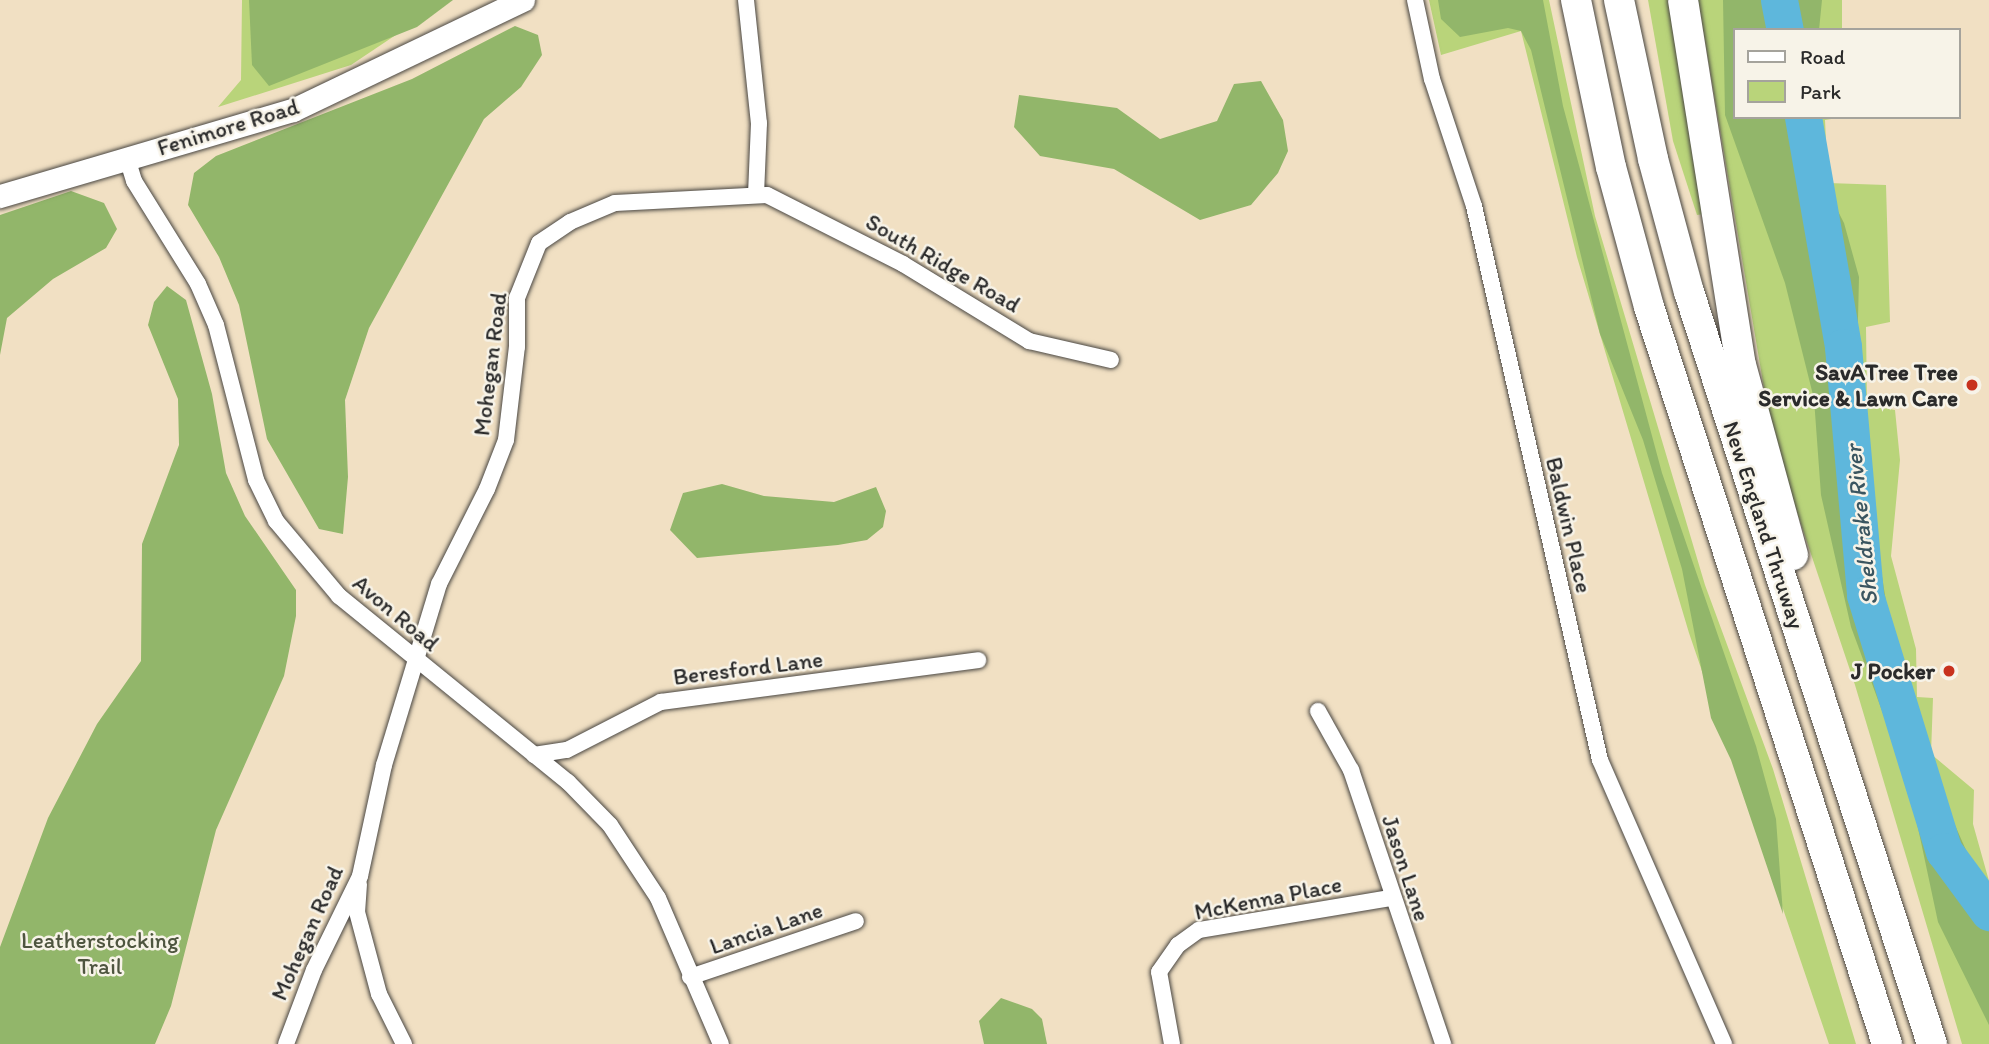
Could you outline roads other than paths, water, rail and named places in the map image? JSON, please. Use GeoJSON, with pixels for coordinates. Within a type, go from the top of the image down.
{"type":"FeatureCollection","features":[{"type":"Feature","properties":{"kind":"highway","name":"New England Thruway"},"geometry":{"type":"LineString","coordinates":[[1576,0],[1611,167],[1646,295],[1887,1044]]}},
{"type":"Feature","properties":{"kind":"highway","name":"New England Thruway"},"geometry":{"type":"LineString","coordinates":[[1619,0],[1686,279],[1932,1044]]}},
{"type":"Feature","properties":{"kind":"highway"},"geometry":{"type":"LineString","coordinates":[[1683,0],[1741,365],[1791,545],[1819,693]]}},
{"type":"Feature","properties":{"kind":"street","name":"Fenimore Road"},"geometry":{"type":"LineString","coordinates":[[0,196],[293,110],[523,0]]}},
{"type":"Feature","properties":{"kind":"street"},"geometry":{"type":"LineString","coordinates":[[746,0],[759,123],[756,195]]}},
{"type":"Feature","properties":{"kind":"street","name":"Baldwin Place"},"geometry":{"type":"LineString","coordinates":[[1415,0],[1432,79],[1474,206],[1600,760],[1724,1044]]}},
{"type":"Feature","properties":{"kind":"street","name":"Avon Road"},"geometry":{"type":"LineString","coordinates":[[127,158],[134,181],[198,284],[216,325],[256,480],[276,521],[339,596],[534,755],[610,825],[635,858],[658,898],[721,1044]]}},
{"type":"Feature","properties":{"kind":"street","name":"South Ridge Road"},"geometry":{"type":"LineString","coordinates":[[756,195],[767,195],[820,219],[1030,341],[1111,360]]}},
{"type":"Feature","properties":{"kind":"street","name":"Mohegan Road"},"geometry":{"type":"LineString","coordinates":[[286,1044],[314,970],[360,876],[384,765],[439,584],[487,489],[506,440],[517,347],[516,299],[539,243],[570,222],[615,203],[756,195]]}},
{"type":"Feature","properties":{"kind":"street","name":"Beresford Lane"},"geometry":{"type":"LineString","coordinates":[[534,755],[567,750],[661,702],[978,660]]}},
{"type":"Feature","properties":{"kind":"street","name":"Jason Lane"},"geometry":{"type":"LineString","coordinates":[[1318,711],[1350,770],[1391,898],[1443,1044]]}},
{"type":"Feature","properties":{"kind":"street"},"geometry":{"type":"LineString","coordinates":[[360,876],[357,912],[379,995],[404,1044]]}},
{"type":"Feature","properties":{"kind":"street","name":"McKenna Place"},"geometry":{"type":"LineString","coordinates":[[1172,1044],[1159,972],[1178,945],[1199,930],[1391,898]]}},
{"type":"Feature","properties":{"kind":"street","name":"Lancia Lane"},"geometry":{"type":"LineString","coordinates":[[690,977],[856,921]]}},
{"type":"Feature","properties":{"kind":"waterway","name":"Sheldrake River"},"geometry":{"type":"LineString","coordinates":[[1779,0],[1785,28]]}},
{"type":"Feature","properties":{"kind":"waterway","name":"Sheldrake River"},"geometry":{"type":"LineString","coordinates":[[1803,119],[1843,347],[1865,595],[1944,851],[1989,912]]}},
{"type":"Feature","properties":{"kind":"place","name":"SavATree Tree Service & Lawn Care"},"geometry":{"type":"Point","coordinates":[1972,385]}},
{"type":"Feature","properties":{"kind":"place","name":"J Pocker"},"geometry":{"type":"Point","coordinates":[1949,671]}},
{"type":"Feature","properties":{"kind":"park label","name":"Leatherstocking Trail"},"geometry":{"type":"Point","coordinates":[100,953]}}]}
